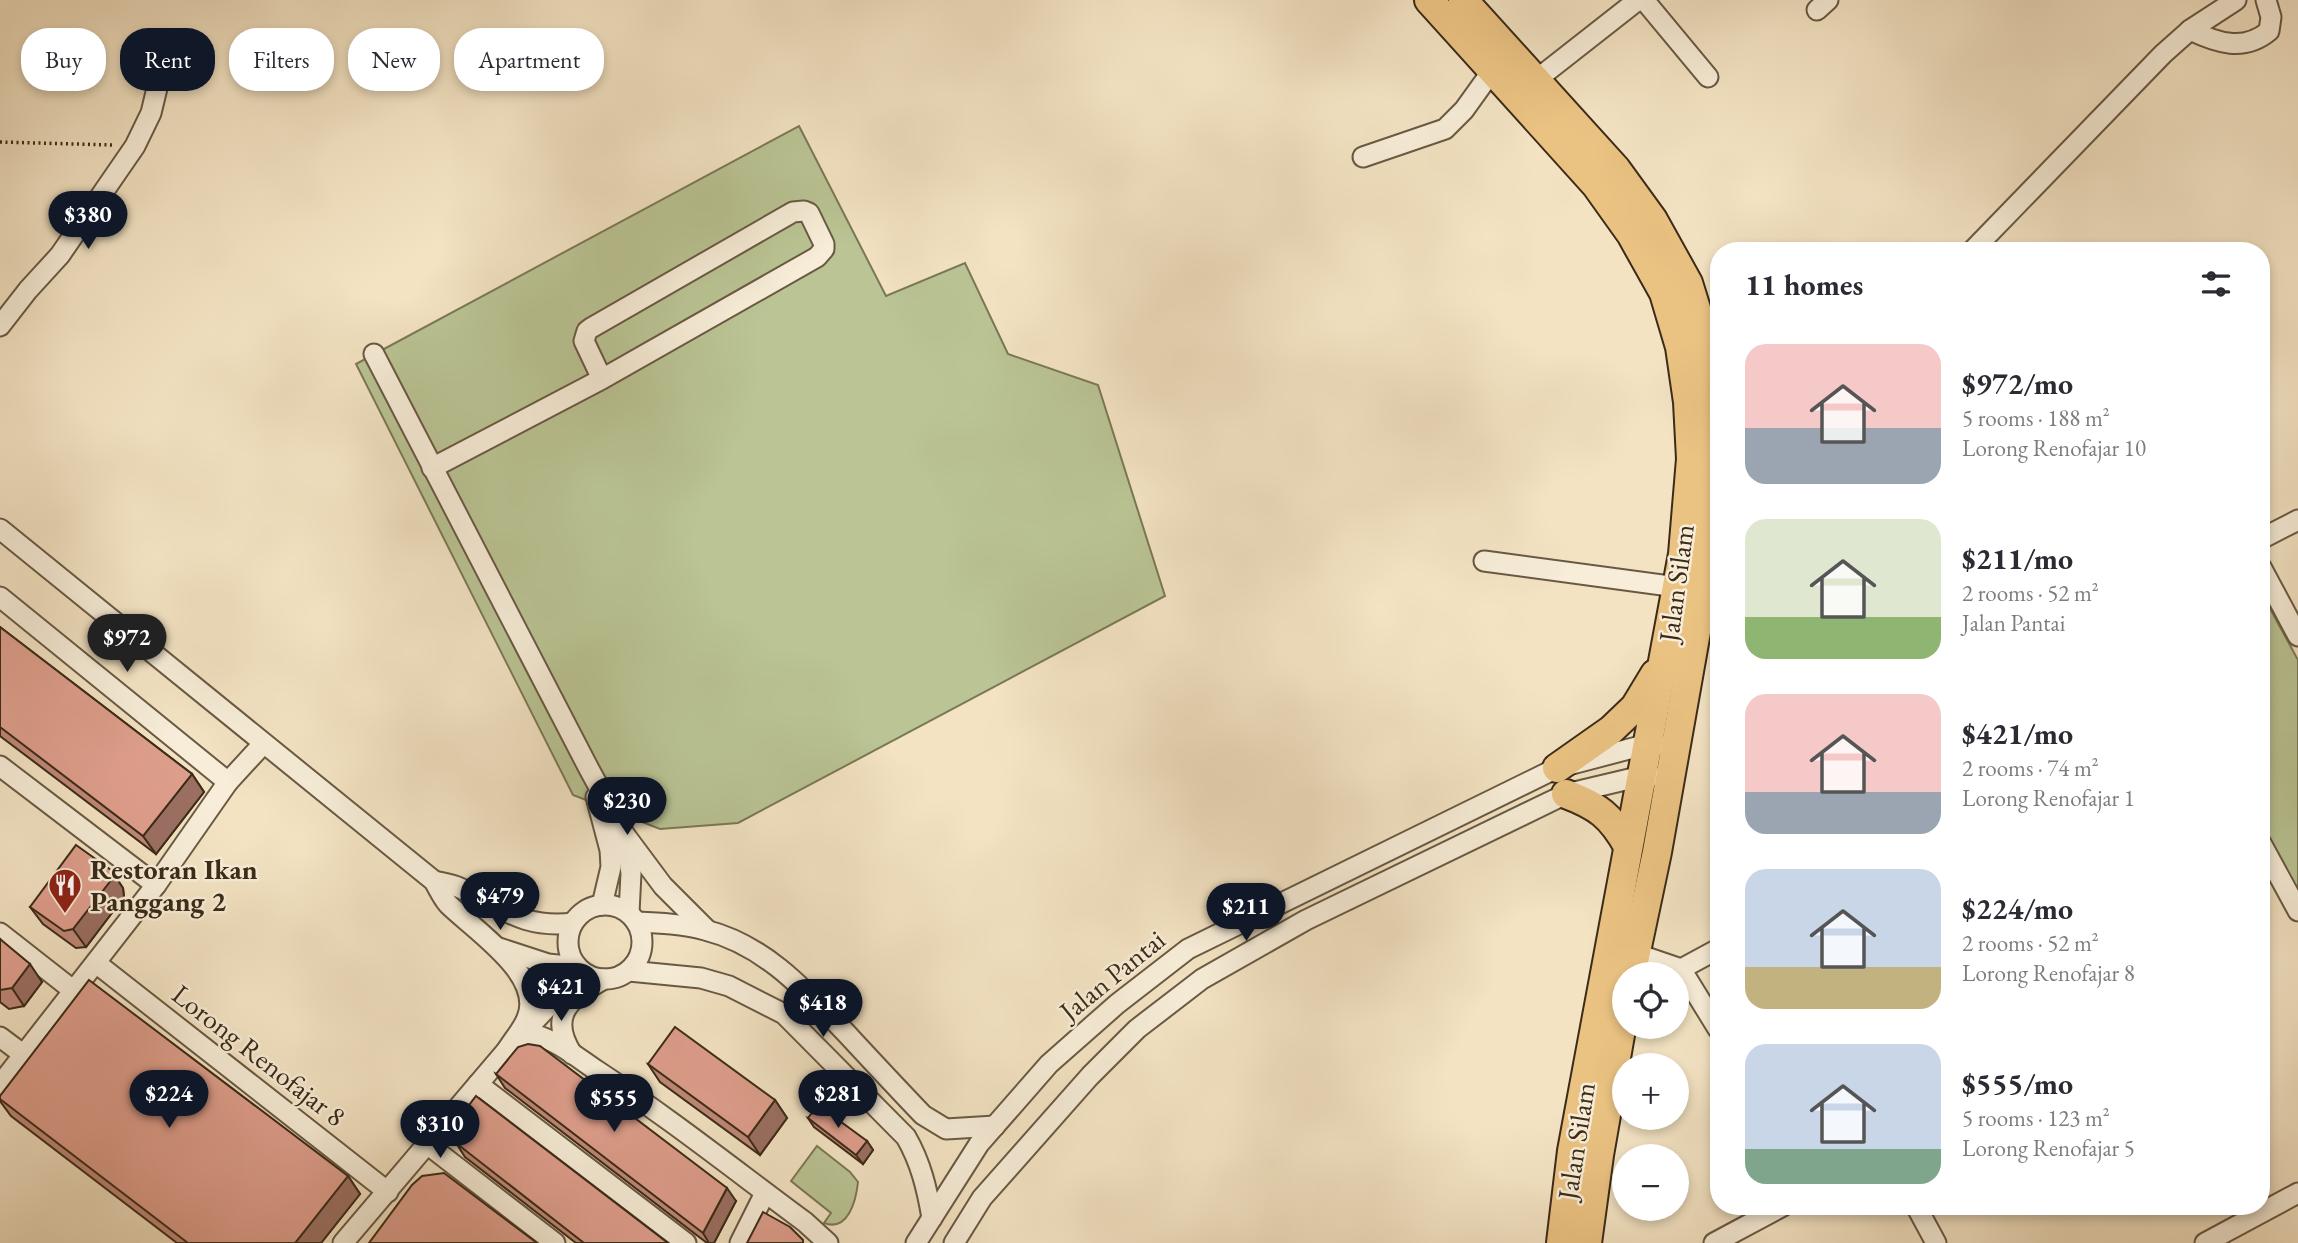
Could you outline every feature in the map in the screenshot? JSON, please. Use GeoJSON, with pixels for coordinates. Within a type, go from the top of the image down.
{"type":"FeatureCollection","features":[{"type":"Feature","properties":{"kind":"highway","name":"Jalan Silam"},"geometry":{"type":"LineString","coordinates":[[1429,0],[1596,185],[1631,234],[1664,293],[1680,347],[1688,402],[1691,459],[1683,554],[1572,1151],[1561,1243]]}},
{"type":"Feature","properties":{"kind":"highway","name":"Jalan Silam"},"geometry":{"type":"LineString","coordinates":[[1463,0],[1616,169],[1653,220],[1688,283],[1706,341],[1710,365]]}},
{"type":"Feature","properties":{"kind":"highway","name":"Jalan Silam"},"geometry":{"type":"LineString","coordinates":[[1633,962],[1671,777],[1710,546]]}},
{"type":"Feature","properties":{"kind":"highway"},"geometry":{"type":"LineString","coordinates":[[1628,846],[1616,824],[1562,781],[1635,707],[1664,659]]}},
{"type":"Feature","properties":{"kind":"highway","name":"Jalan Silam"},"geometry":{"type":"LineString","coordinates":[[1587,1243],[1619,1039]]}},
{"type":"Feature","properties":{"kind":"street"},"geometry":{"type":"LineString","coordinates":[[1536,80],[1638,0]]}},
{"type":"Feature","properties":{"kind":"street"},"geometry":{"type":"LineString","coordinates":[[1644,0],[1708,77]]}},
{"type":"Feature","properties":{"kind":"street"},"geometry":{"type":"LineString","coordinates":[[1981,242],[2163,54],[2190,30],[2236,0]]}},
{"type":"Feature","properties":{"kind":"street"},"geometry":{"type":"LineString","coordinates":[[2190,30],[2228,44],[2247,44],[2269,31],[2271,17],[2266,0]]}},
{"type":"Feature","properties":{"kind":"street"},"geometry":{"type":"LineString","coordinates":[[1363,157],[1444,129],[1458,117],[1492,71]]}},
{"type":"Feature","properties":{"kind":"street"},"geometry":{"type":"LineString","coordinates":[[0,326],[28,289],[60,255],[135,146],[151,113],[156,91]]}},
{"type":"Feature","properties":{"kind":"street"},"geometry":{"type":"LineString","coordinates":[[432,468],[602,379],[817,257],[824,244],[809,213],[793,212],[587,331],[585,346],[602,379]]}},
{"type":"Feature","properties":{"kind":"street"},"geometry":{"type":"LineString","coordinates":[[374,354],[625,835],[663,886],[707,930]]}},
{"type":"Feature","properties":{"kind":"street"},"geometry":{"type":"LineString","coordinates":[[2270,534],[2298,520]]}},
{"type":"Feature","properties":{"kind":"street"},"geometry":{"type":"LineString","coordinates":[[0,529],[433,881],[446,902],[519,972],[527,988],[530,1004],[527,1018],[507,1050]]}},
{"type":"Feature","properties":{"kind":"street"},"geometry":{"type":"LineString","coordinates":[[1484,561],[1677,587]]}},
{"type":"Feature","properties":{"kind":"street"},"geometry":{"type":"LineString","coordinates":[[2270,584],[2298,636]]}},
{"type":"Feature","properties":{"kind":"street"},"geometry":{"type":"LineString","coordinates":[[0,597],[228,782]]}},
{"type":"Feature","properties":{"kind":"street"},"geometry":{"type":"LineString","coordinates":[[0,1086],[156,885],[228,782],[263,744]]}},
{"type":"Feature","properties":{"kind":"street","name":"Jalan Pantai"},"geometry":{"type":"LineString","coordinates":[[916,1243],[979,1144],[1049,1064],[1117,1004],[1188,949],[1648,744],[1676,745]]}},
{"type":"Feature","properties":{"kind":"street"},"geometry":{"type":"LineString","coordinates":[[0,766],[156,885]]}},
{"type":"Feature","properties":{"kind":"street"},"geometry":{"type":"LineString","coordinates":[[589,769],[610,850],[611,867],[602,905]]}},
{"type":"Feature","properties":{"kind":"street","name":"Jalan Pantai"},"geometry":{"type":"LineString","coordinates":[[954,1243],[982,1198],[1090,1076],[1137,1029],[1202,979],[1562,781],[1671,777]]}},
{"type":"Feature","properties":{"kind":"street"},"geometry":{"type":"LineString","coordinates":[[625,835],[631,873],[633,918],[641,933],[642,948],[637,962],[619,977],[604,979],[589,976],[577,967],[568,946],[573,923],[586,910],[602,905],[615,906],[633,918],[707,930],[731,939],[764,956],[796,981],[923,1115],[946,1129],[995,1126]]}},
{"type":"Feature","properties":{"kind":"street"},"geometry":{"type":"LineString","coordinates":[[2270,860],[2298,911]]}},
{"type":"Feature","properties":{"kind":"street"},"geometry":{"type":"LineString","coordinates":[[433,881],[458,886],[502,911],[532,922],[554,926],[573,923]]}},
{"type":"Feature","properties":{"kind":"street"},"geometry":{"type":"LineString","coordinates":[[0,933],[74,991]]}},
{"type":"Feature","properties":{"kind":"street"},"geometry":{"type":"LineString","coordinates":[[495,947],[548,964],[577,967]]}},
{"type":"Feature","properties":{"kind":"street"},"geometry":{"type":"LineString","coordinates":[[1689,965],[1710,953]]}},
{"type":"Feature","properties":{"kind":"street","name":"Lorong Renofajar 8"},"geometry":{"type":"LineString","coordinates":[[96,963],[387,1192]]}},
{"type":"Feature","properties":{"kind":"street"},"geometry":{"type":"LineString","coordinates":[[343,1243],[507,1050],[561,993],[577,967]]}},
{"type":"Feature","properties":{"kind":"street"},"geometry":{"type":"LineString","coordinates":[[629,971],[701,978],[729,986],[784,1014],[906,1137],[916,1154],[924,1177],[932,1218]]}},
{"type":"Feature","properties":{"kind":"street"},"geometry":{"type":"LineString","coordinates":[[1689,978],[1710,1002]]}},
{"type":"Feature","properties":{"kind":"street"},"geometry":{"type":"LineString","coordinates":[[572,1055],[561,1034],[565,1014],[575,996],[604,979]]}},
{"type":"Feature","properties":{"kind":"street"},"geometry":{"type":"LineString","coordinates":[[507,1050],[535,1035],[572,1055],[636,1096],[805,1222],[828,1243]]}},
{"type":"Feature","properties":{"kind":"street"},"geometry":{"type":"LineString","coordinates":[[0,1037],[24,1055]]}},
{"type":"Feature","properties":{"kind":"street"},"geometry":{"type":"LineString","coordinates":[[478,1084],[686,1243]]}},
{"type":"Feature","properties":{"kind":"street"},"geometry":{"type":"LineString","coordinates":[[427,1144],[555,1243]]}},
{"type":"Feature","properties":{"kind":"street"},"geometry":{"type":"LineString","coordinates":[[740,1243],[765,1193]]}},
{"type":"Feature","properties":{"kind":"street"},"geometry":{"type":"LineString","coordinates":[[2270,1203],[2298,1193]]}},
{"type":"Feature","properties":{"kind":"street"},"geometry":{"type":"LineString","coordinates":[[1714,1243],[1766,1215]]}},
{"type":"Feature","properties":{"kind":"street"},"geometry":{"type":"LineString","coordinates":[[1921,1215],[1936,1243]]}},
{"type":"Feature","properties":{"kind":"street"},"geometry":{"type":"LineString","coordinates":[[2205,1243],[2244,1215]]}},
{"type":"Feature","properties":{"kind":"path"},"geometry":{"type":"LineString","coordinates":[[0,142],[135,146]]}},
{"type":"Feature","properties":{"kind":"green space"},"geometry":{"type":"Polygon","coordinates":[[[799,126],[886,296],[965,263],[1008,354],[1098,385],[1165,596],[738,823],[660,829],[573,795],[356,364],[799,126]]]}},
{"type":"Feature","properties":{"kind":"green space"},"geometry":{"type":"Polygon","coordinates":[[[2270,609],[2298,660],[2298,891],[2270,840],[2270,609]]]}},
{"type":"Feature","properties":{"kind":"green space"},"geometry":{"type":"Polygon","coordinates":[[[817,1146],[850,1172],[858,1182],[849,1213],[845,1219],[832,1225],[824,1223],[831,1213],[791,1181],[817,1146]]]}},
{"type":"Feature","properties":{"kind":"building"},"geometry":{"type":"Polygon","coordinates":[[[0,627],[192,774],[143,836],[0,727],[0,627]]]}},
{"type":"Feature","properties":{"kind":"building"},"geometry":{"type":"Polygon","coordinates":[[[76,845],[111,870],[112,879],[73,929],[64,931],[30,907],[76,845]]]}},
{"type":"Feature","properties":{"kind":"building"},"geometry":{"type":"Polygon","coordinates":[[[0,939],[30,964],[12,988],[0,990],[0,939]]]}},
{"type":"Feature","properties":{"kind":"building"},"geometry":{"type":"Polygon","coordinates":[[[89,980],[348,1176],[295,1243],[188,1243],[0,1099],[89,980]]]}},
{"type":"Feature","properties":{"kind":"building"},"geometry":{"type":"Polygon","coordinates":[[[675,1027],[775,1100],[748,1137],[648,1064],[675,1027]]]}},
{"type":"Feature","properties":{"kind":"building"},"geometry":{"type":"Polygon","coordinates":[[[528,1044],[540,1046],[727,1188],[703,1233],[496,1074],[518,1047],[528,1044]]]}},
{"type":"Feature","properties":{"kind":"building"},"geometry":{"type":"Polygon","coordinates":[[[476,1096],[668,1243],[584,1243],[456,1143],[453,1126],[476,1096]]]}},
{"type":"Feature","properties":{"kind":"building"},"geometry":{"type":"Polygon","coordinates":[[[818,1105],[867,1141],[856,1155],[808,1118],[818,1105]]]}},
{"type":"Feature","properties":{"kind":"building"},"geometry":{"type":"Polygon","coordinates":[[[444,1173],[537,1243],[369,1243],[412,1185],[422,1176],[444,1173]]]}},
{"type":"Feature","properties":{"kind":"building"},"geometry":{"type":"Polygon","coordinates":[[[763,1212],[790,1227],[803,1243],[747,1243],[763,1212]]]}},
{"type":"Feature","properties":{"kind":"place","name":"Restoran Ikan Panggang 2"},"geometry":{"type":"Point","coordinates":[65,915]}}]}
